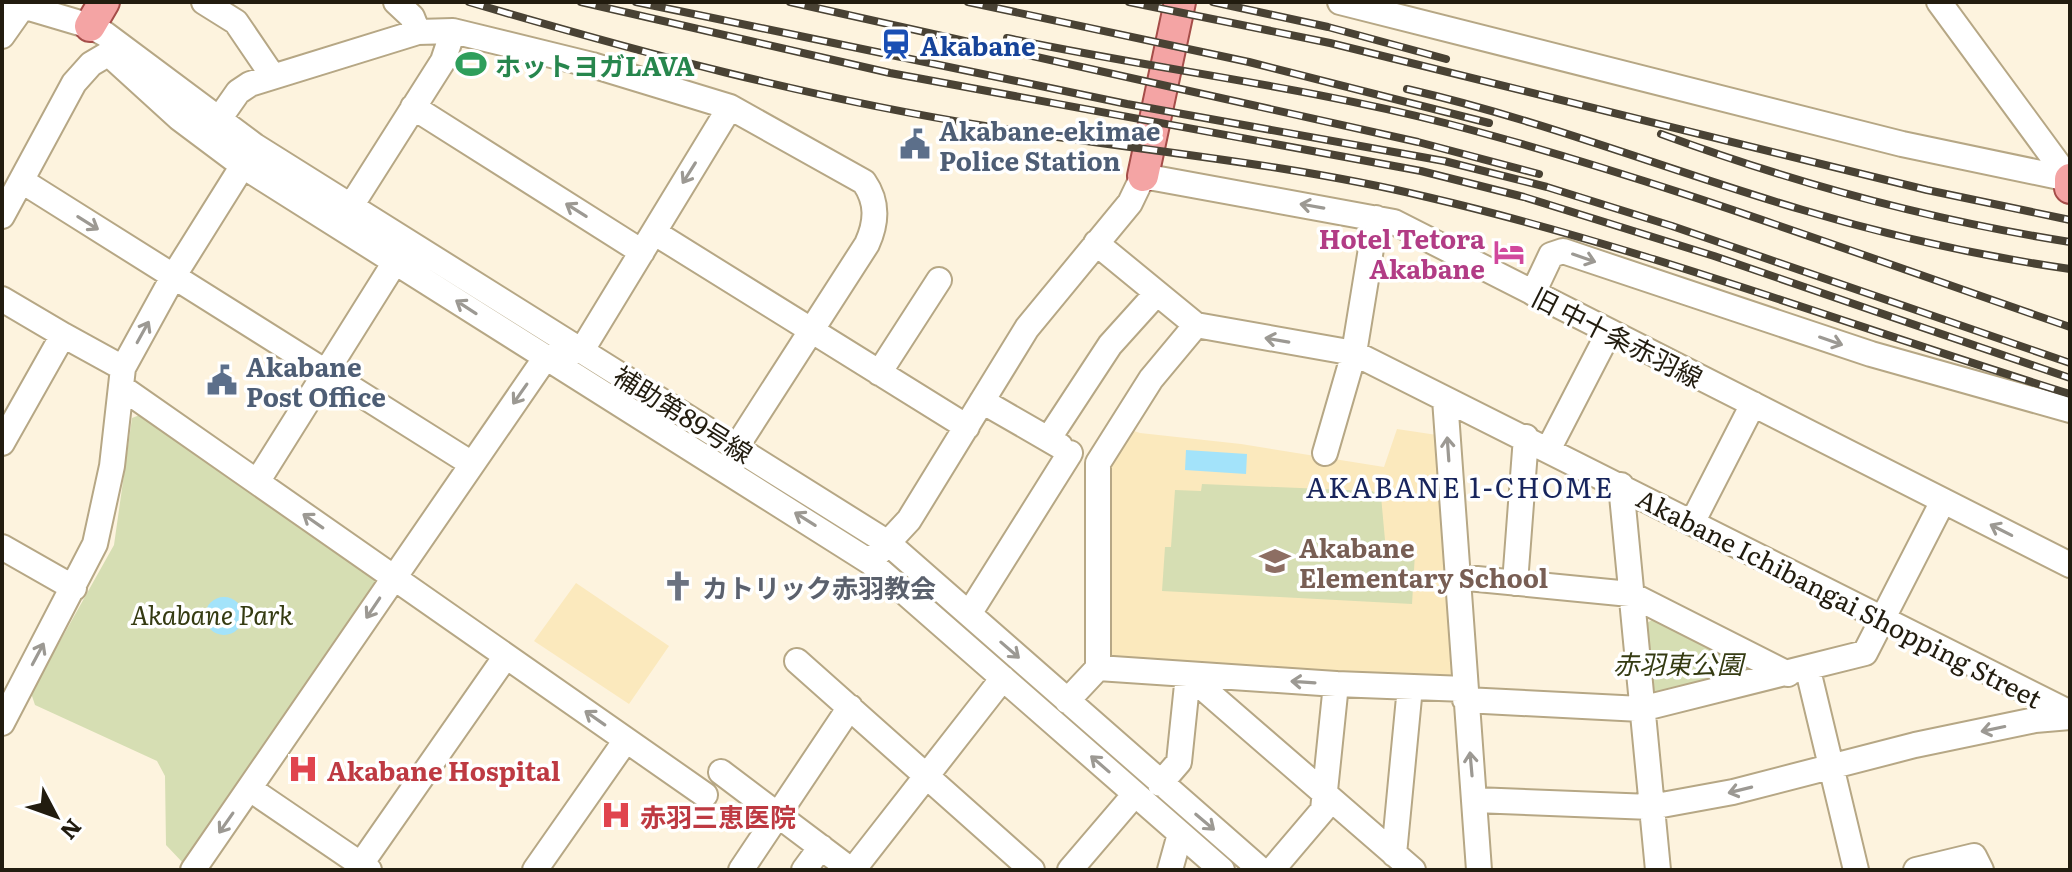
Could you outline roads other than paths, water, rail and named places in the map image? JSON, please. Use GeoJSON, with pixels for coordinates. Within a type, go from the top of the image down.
{"type":"FeatureCollection","features":[{"type":"Feature","properties":{"kind":"main road"},"geometry":{"type":"LineString","coordinates":[[1143,176],[1180,2]]}},
{"type":"Feature","properties":{"kind":"street"},"geometry":{"type":"LineString","coordinates":[[204,2],[236,22],[272,75]]}},
{"type":"Feature","properties":{"kind":"street"},"geometry":{"type":"LineString","coordinates":[[396,2],[412,17],[418,32]]}},
{"type":"Feature","properties":{"kind":"street"},"geometry":{"type":"LineString","coordinates":[[1939,2],[2070,182]]}},
{"type":"Feature","properties":{"kind":"street"},"geometry":{"type":"LineString","coordinates":[[2,36],[19,3]]}},
{"type":"Feature","properties":{"kind":"street","name":"補助第89号線"},"geometry":{"type":"LineString","coordinates":[[19,3],[86,16],[212,129]]}},
{"type":"Feature","properties":{"kind":"street"},"geometry":{"type":"LineString","coordinates":[[1350,3],[1888,140],[2070,182]]}},
{"type":"Feature","properties":{"kind":"street","name":"補助第89号線"},"geometry":{"type":"LineString","coordinates":[[86,16],[108,54],[395,262],[870,562],[1222,870]]}},
{"type":"Feature","properties":{"kind":"street"},"geometry":{"type":"LineString","coordinates":[[212,129],[238,92],[272,75],[418,32],[453,31],[592,65],[730,107],[864,182],[873,200],[874,229],[737,446]]}},
{"type":"Feature","properties":{"kind":"street"},"geometry":{"type":"LineString","coordinates":[[351,206],[443,61],[453,31]]}},
{"type":"Feature","properties":{"kind":"street"},"geometry":{"type":"LineString","coordinates":[[2,216],[74,83],[91,64],[108,54]]}},
{"type":"Feature","properties":{"kind":"street"},"geometry":{"type":"LineString","coordinates":[[413,107],[810,330],[967,427]]}},
{"type":"Feature","properties":{"kind":"street"},"geometry":{"type":"LineString","coordinates":[[193,870],[546,357],[582,350],[730,107]]}},
{"type":"Feature","properties":{"kind":"street"},"geometry":{"type":"LineString","coordinates":[[2,723],[95,544],[105,510],[123,379],[173,277],[249,156]]}},
{"type":"Feature","properties":{"kind":"street","name":"補助第89号線"},"geometry":{"type":"LineString","coordinates":[[249,156],[351,206],[888,543],[1261,870]]}},
{"type":"Feature","properties":{"kind":"street"},"geometry":{"type":"LineString","coordinates":[[870,562],[909,520],[1027,328],[1135,196],[1143,176]]}},
{"type":"Feature","properties":{"kind":"street","name":"旧 中十条赤羽線"},"geometry":{"type":"LineString","coordinates":[[1143,176],[1394,222],[2070,565]]}},
{"type":"Feature","properties":{"kind":"street"},"geometry":{"type":"LineString","coordinates":[[22,181],[472,464]]}},
{"type":"Feature","properties":{"kind":"street"},"geometry":{"type":"LineString","coordinates":[[1325,453],[1354,353],[1376,218]]}},
{"type":"Feature","properties":{"kind":"street","name":"Akabane Ichibangai Shopping Street"},"geometry":{"type":"LineString","coordinates":[[1096,243],[1196,325],[1354,353],[1549,448],[2070,715]]}},
{"type":"Feature","properties":{"kind":"street"},"geometry":{"type":"LineString","coordinates":[[1533,293],[1551,255],[1563,251],[1871,354],[2070,410]]}},
{"type":"Feature","properties":{"kind":"street"},"geometry":{"type":"LineString","coordinates":[[257,482],[395,262]]}},
{"type":"Feature","properties":{"kind":"street"},"geometry":{"type":"LineString","coordinates":[[879,373],[939,280]]}},
{"type":"Feature","properties":{"kind":"street"},"geometry":{"type":"LineString","coordinates":[[1049,438],[1110,345],[1156,294]]}},
{"type":"Feature","properties":{"kind":"street"},"geometry":{"type":"LineString","coordinates":[[2,299],[63,335],[257,482],[705,795]]}},
{"type":"Feature","properties":{"kind":"street"},"geometry":{"type":"LineString","coordinates":[[1067,701],[1098,668],[1098,463],[1151,379],[1196,325]]}},
{"type":"Feature","properties":{"kind":"street"},"geometry":{"type":"LineString","coordinates":[[1549,448],[1609,332]]}},
{"type":"Feature","properties":{"kind":"street"},"geometry":{"type":"LineString","coordinates":[[2,443],[63,335]]}},
{"type":"Feature","properties":{"kind":"street"},"geometry":{"type":"LineString","coordinates":[[1445,399],[1479,870]]}},
{"type":"Feature","properties":{"kind":"street"},"geometry":{"type":"LineString","coordinates":[[982,401],[1049,438],[1084,462],[1098,463]]}},
{"type":"Feature","properties":{"kind":"street"},"geometry":{"type":"LineString","coordinates":[[1693,521],[1753,404]]}},
{"type":"Feature","properties":{"kind":"street"},"geometry":{"type":"LineString","coordinates":[[1515,583],[1526,437]]}},
{"type":"Feature","properties":{"kind":"street"},"geometry":{"type":"LineString","coordinates":[[969,614],[1070,453]]}},
{"type":"Feature","properties":{"kind":"street"},"geometry":{"type":"LineString","coordinates":[[1621,485],[1658,870]]}},
{"type":"Feature","properties":{"kind":"street"},"geometry":{"type":"LineString","coordinates":[[1098,668],[1410,687],[1641,709],[1865,653],[1943,501]]}},
{"type":"Feature","properties":{"kind":"street"},"geometry":{"type":"LineString","coordinates":[[2,547],[74,588]]}},
{"type":"Feature","properties":{"kind":"street"},"geometry":{"type":"LineString","coordinates":[[1457,577],[1630,594],[1798,672],[1832,766],[1856,870]]}},
{"type":"Feature","properties":{"kind":"street"},"geometry":{"type":"LineString","coordinates":[[250,789],[365,867],[506,656]]}},
{"type":"Feature","properties":{"kind":"street"},"geometry":{"type":"LineString","coordinates":[[797,661],[1032,870]]}},
{"type":"Feature","properties":{"kind":"street"},"geometry":{"type":"LineString","coordinates":[[1160,784],[1179,762],[1188,675]]}},
{"type":"Feature","properties":{"kind":"street"},"geometry":{"type":"LineString","coordinates":[[1188,675],[1404,862]]}},
{"type":"Feature","properties":{"kind":"street"},"geometry":{"type":"LineString","coordinates":[[721,772],[852,870],[1003,678]]}},
{"type":"Feature","properties":{"kind":"street"},"geometry":{"type":"LineString","coordinates":[[1272,870],[1323,810],[1327,795],[1336,684]]}},
{"type":"Feature","properties":{"kind":"street"},"geometry":{"type":"LineString","coordinates":[[1404,862],[1410,687]]}},
{"type":"Feature","properties":{"kind":"street"},"geometry":{"type":"LineString","coordinates":[[741,870],[850,707]]}},
{"type":"Feature","properties":{"kind":"street"},"geometry":{"type":"LineString","coordinates":[[1475,800],[1651,807],[1733,792],[1832,766],[2035,720],[2070,715]]}},
{"type":"Feature","properties":{"kind":"street"},"geometry":{"type":"LineString","coordinates":[[535,870],[626,740]]}},
{"type":"Feature","properties":{"kind":"street"},"geometry":{"type":"LineString","coordinates":[[1070,870],[1135,794]]}},
{"type":"Feature","properties":{"kind":"street"},"geometry":{"type":"LineString","coordinates":[[1170,870],[1180,834]]}},
{"type":"Feature","properties":{"kind":"street"},"geometry":{"type":"LineString","coordinates":[[804,870],[821,847]]}},
{"type":"Feature","properties":{"kind":"street"},"geometry":{"type":"LineString","coordinates":[[1916,870],[1974,856],[1981,870]]}},
{"type":"Feature","properties":{"kind":"water"},"geometry":{"type":"Polygon","coordinates":[[[1186,450],[1247,454],[1246,474],[1185,470],[1186,450]]]}},
{"type":"Feature","properties":{"kind":"water"},"geometry":{"type":"Polygon","coordinates":[[[224,597],[237,603],[243,616],[237,629],[224,635],[211,629],[205,616],[211,603],[224,597]]]}},
{"type":"Feature","properties":{"kind":"railway"},"geometry":{"type":"LineString","coordinates":[[469,2],[660,56],[854,102],[1040,135],[1317,175],[1509,217],[1670,264],[2070,394]]}},
{"type":"Feature","properties":{"kind":"railway"},"geometry":{"type":"LineString","coordinates":[[581,2],[890,73],[1421,171],[1524,197],[1714,256],[2070,378]]}},
{"type":"Feature","properties":{"kind":"railway"},"geometry":{"type":"LineString","coordinates":[[636,2],[1127,104],[1444,161],[1547,187],[1672,226],[2070,363]]}},
{"type":"Feature","properties":{"kind":"railway"},"geometry":{"type":"LineString","coordinates":[[790,2],[1418,142],[1539,174]]}},
{"type":"Feature","properties":{"kind":"railway"},"geometry":{"type":"LineString","coordinates":[[968,2],[1249,62],[1489,123]]}},
{"type":"Feature","properties":{"kind":"railway"},"geometry":{"type":"LineString","coordinates":[[1129,2],[1330,43],[1927,190],[2070,220]]}},
{"type":"Feature","properties":{"kind":"railway"},"geometry":{"type":"LineString","coordinates":[[1213,2],[1328,27],[1446,59]]}},
{"type":"Feature","properties":{"kind":"railway"},"geometry":{"type":"LineString","coordinates":[[1007,38],[1336,98],[1445,123],[1681,193],[2070,327]]}},
{"type":"Feature","properties":{"kind":"railway"},"geometry":{"type":"LineString","coordinates":[[1407,89],[1507,116],[1753,195],[1902,237],[2070,269]]}},
{"type":"Feature","properties":{"kind":"railway"},"geometry":{"type":"LineString","coordinates":[[1661,134],[1863,198],[1966,223],[2070,242]]}},
{"type":"Feature","properties":{"kind":"place","name":"Akabane"},"geometry":{"type":"Point","coordinates":[896,44]}},
{"type":"Feature","properties":{"kind":"place","name":"ホットヨガLAVA"},"geometry":{"type":"Point","coordinates":[471,64]}},
{"type":"Feature","properties":{"kind":"place","name":"Akabane-ekimae Police Station"},"geometry":{"type":"Point","coordinates":[915,144]}},
{"type":"Feature","properties":{"kind":"place","name":"Hotel Tetora Akabane"},"geometry":{"type":"Point","coordinates":[1509,252]}},
{"type":"Feature","properties":{"kind":"place","name":"Akabane Post Office"},"geometry":{"type":"Point","coordinates":[222,380]}},
{"type":"Feature","properties":{"kind":"place","name":"Akabane Elementary School"},"geometry":{"type":"Point","coordinates":[1275,561]}},
{"type":"Feature","properties":{"kind":"place","name":"カトリック赤羽教会"},"geometry":{"type":"Point","coordinates":[678,586]}},
{"type":"Feature","properties":{"kind":"place","name":"Akabane Hospital"},"geometry":{"type":"Point","coordinates":[303,769]}},
{"type":"Feature","properties":{"kind":"place","name":"赤羽三恵医院"},"geometry":{"type":"Point","coordinates":[616,815]}},
{"type":"Feature","properties":{"kind":"district","name":"AKABANE 1-CHOME"},"geometry":{"type":"Point","coordinates":[1460,486]}},
{"type":"Feature","properties":{"kind":"park label","name":"Akabane Park"},"geometry":{"type":"Point","coordinates":[212,613]}},
{"type":"Feature","properties":{"kind":"park label","name":"赤羽東公園"},"geometry":{"type":"Point","coordinates":[1678,662]}}]}
